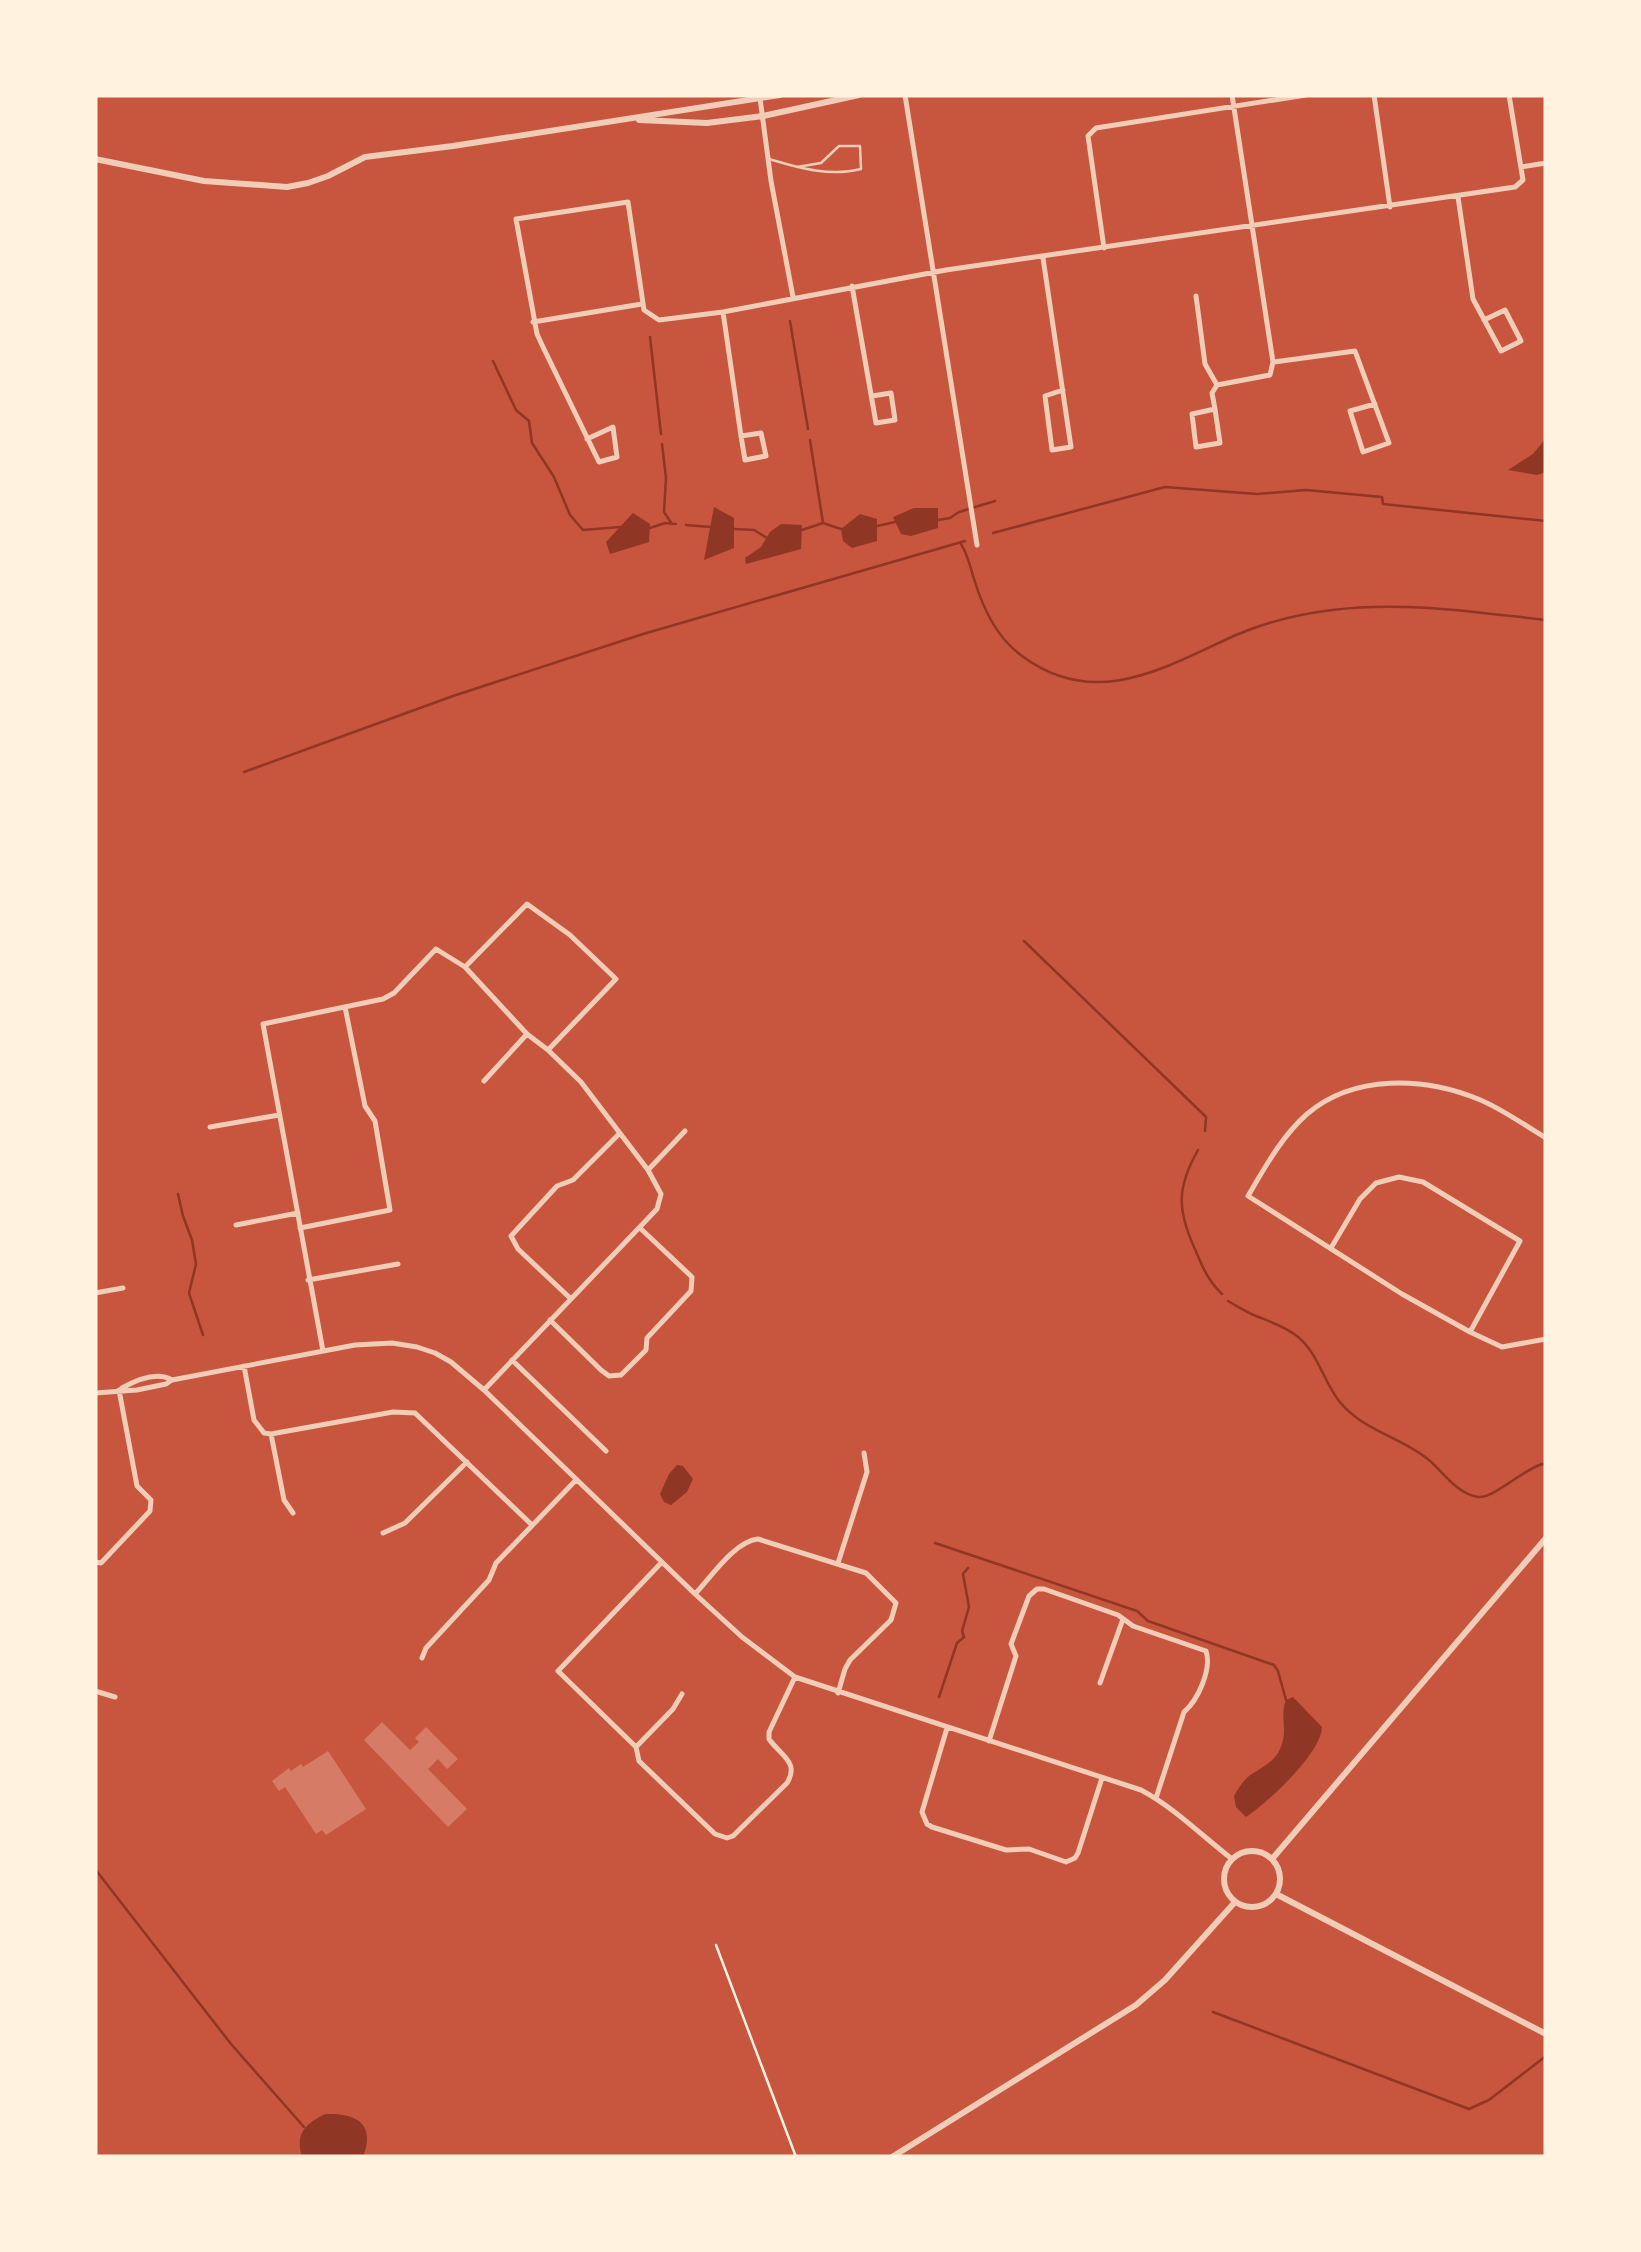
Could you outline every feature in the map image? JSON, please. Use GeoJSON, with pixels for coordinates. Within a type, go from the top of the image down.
{"type":"FeatureCollection","features":[{"type":"Feature","properties":{"kind":"street"},"geometry":{"type":"LineString","coordinates":[[95,159],[204,181],[286,187],[328,176],[365,156],[780,95]]}},
{"type":"Feature","properties":{"kind":"street"},"geometry":{"type":"LineString","coordinates":[[613,120],[692,124],[762,116],[859,95]]}},
{"type":"Feature","properties":{"kind":"street"},"geometry":{"type":"LineString","coordinates":[[905,95],[977,545]]}},
{"type":"Feature","properties":{"kind":"street"},"geometry":{"type":"LineString","coordinates":[[1217,384],[1270,375],[1273,362],[1232,95]]}},
{"type":"Feature","properties":{"kind":"street"},"geometry":{"type":"LineString","coordinates":[[1104,248],[1088,136],[1096,128],[1306,95]]}},
{"type":"Feature","properties":{"kind":"street"},"geometry":{"type":"LineString","coordinates":[[1374,95],[1390,207]]}},
{"type":"Feature","properties":{"kind":"street"},"geometry":{"type":"LineString","coordinates":[[588,439],[612,427],[617,457],[599,462],[537,334],[516,219],[628,202],[642,304],[659,320],[934,273],[1515,187],[1522,180],[1509,95]]}},
{"type":"Feature","properties":{"kind":"street"},"geometry":{"type":"LineString","coordinates":[[760,98],[793,298]]}},
{"type":"Feature","properties":{"kind":"street"},"geometry":{"type":"LineString","coordinates":[[1520,167],[1546,163]]}},
{"type":"Feature","properties":{"kind":"street"},"geometry":{"type":"LineString","coordinates":[[1458,197],[1474,299],[1484,320],[1501,351],[1521,341],[1505,310],[1484,320]]}},
{"type":"Feature","properties":{"kind":"street"},"geometry":{"type":"LineString","coordinates":[[1043,258],[1063,390],[1070,447],[1052,450],[1045,396],[1063,390]]}},
{"type":"Feature","properties":{"kind":"street"},"geometry":{"type":"LineString","coordinates":[[852,286],[876,423],[895,420],[890,394],[872,396]]}},
{"type":"Feature","properties":{"kind":"street"},"geometry":{"type":"LineString","coordinates":[[1196,296],[1206,364],[1217,384]]}},
{"type":"Feature","properties":{"kind":"street"},"geometry":{"type":"LineString","coordinates":[[533,322],[642,304]]}},
{"type":"Feature","properties":{"kind":"street"},"geometry":{"type":"LineString","coordinates":[[723,312],[744,460],[766,456],[761,433],[741,436]]}},
{"type":"Feature","properties":{"kind":"street"},"geometry":{"type":"LineString","coordinates":[[1273,362],[1355,351],[1369,387],[1389,443],[1363,452],[1350,412],[1375,404]]}},
{"type":"Feature","properties":{"kind":"street"},"geometry":{"type":"LineString","coordinates":[[1215,409],[1192,414],[1196,447],[1220,443],[1215,409],[1212,393],[1217,384]]}},
{"type":"Feature","properties":{"kind":"street"},"geometry":{"type":"LineString","coordinates":[[465,967],[527,904],[570,935],[616,979],[548,1050]]}},
{"type":"Feature","properties":{"kind":"street"},"geometry":{"type":"LineString","coordinates":[[322,1351],[263,1024],[390,996],[436,950],[465,967],[527,1034],[581,1082],[659,1186],[661,1202],[484,1390]]}},
{"type":"Feature","properties":{"kind":"street"},"geometry":{"type":"LineString","coordinates":[[300,1228],[390,1210],[374,1120],[365,1106],[346,1007]]}},
{"type":"Feature","properties":{"kind":"street"},"geometry":{"type":"LineString","coordinates":[[484,1082],[527,1034]]}},
{"type":"Feature","properties":{"kind":"street"},"geometry":{"type":"LineString","coordinates":[[1546,1138],[1478,1099],[1426,1084],[1386,1082],[1341,1093],[1308,1114],[1279,1145],[1248,1196],[1402,1294],[1470,1332],[1502,1347],[1546,1339]]}},
{"type":"Feature","properties":{"kind":"street"},"geometry":{"type":"LineString","coordinates":[[210,1127],[279,1115]]}},
{"type":"Feature","properties":{"kind":"street"},"geometry":{"type":"LineString","coordinates":[[648,1170],[685,1131]]}},
{"type":"Feature","properties":{"kind":"street"},"geometry":{"type":"LineString","coordinates":[[570,1298],[518,1249],[511,1236],[558,1186],[574,1180],[620,1133]]}},
{"type":"Feature","properties":{"kind":"street"},"geometry":{"type":"LineString","coordinates":[[1331,1248],[1360,1199],[1376,1183],[1399,1176],[1423,1182],[1520,1242],[1470,1332]]}},
{"type":"Feature","properties":{"kind":"street"},"geometry":{"type":"LineString","coordinates":[[236,1226],[298,1213]]}},
{"type":"Feature","properties":{"kind":"street"},"geometry":{"type":"LineString","coordinates":[[550,1320],[609,1376],[622,1375],[646,1350],[647,1338],[691,1291],[692,1277],[640,1228]]}},
{"type":"Feature","properties":{"kind":"street"},"geometry":{"type":"LineString","coordinates":[[308,1280],[398,1264]]}},
{"type":"Feature","properties":{"kind":"street"},"geometry":{"type":"LineString","coordinates":[[95,1293],[124,1288]]}},
{"type":"Feature","properties":{"kind":"street"},"geometry":{"type":"LineString","coordinates":[[95,1393],[159,1386],[172,1380],[322,1351],[378,1343],[417,1347],[451,1362],[484,1390],[695,1594],[795,1678],[1127,1784],[1156,1798],[1232,1859]]}},
{"type":"Feature","properties":{"kind":"street"},"geometry":{"type":"LineString","coordinates":[[512,1360],[606,1451]]}},
{"type":"Feature","properties":{"kind":"street"},"geometry":{"type":"LineString","coordinates":[[244,1366],[254,1420],[264,1433],[406,1411],[415,1413],[532,1525]]}},
{"type":"Feature","properties":{"kind":"street"},"geometry":{"type":"LineString","coordinates":[[95,1562],[101,1563],[150,1510],[150,1500],[137,1486],[119,1390]]}},
{"type":"Feature","properties":{"kind":"street"},"geometry":{"type":"LineString","coordinates":[[271,1434],[284,1500],[293,1513]]}},
{"type":"Feature","properties":{"kind":"street"},"geometry":{"type":"LineString","coordinates":[[838,1563],[866,1472],[864,1453]]}},
{"type":"Feature","properties":{"kind":"street"},"geometry":{"type":"LineString","coordinates":[[383,1534],[405,1523],[467,1462]]}},
{"type":"Feature","properties":{"kind":"street"},"geometry":{"type":"LineString","coordinates":[[422,1658],[426,1648],[489,1580],[496,1563],[576,1480]]}},
{"type":"Feature","properties":{"kind":"street"},"geometry":{"type":"LineString","coordinates":[[1272,1858],[1546,1538]]}},
{"type":"Feature","properties":{"kind":"street"},"geometry":{"type":"LineString","coordinates":[[695,1594],[739,1546],[752,1539],[866,1573],[896,1604],[891,1620],[850,1660],[838,1693]]}},
{"type":"Feature","properties":{"kind":"street"},"geometry":{"type":"LineString","coordinates":[[662,1562],[558,1670],[636,1747],[639,1761],[715,1834],[732,1836],[792,1775],[790,1761],[768,1739],[795,1678]]}},
{"type":"Feature","properties":{"kind":"street"},"geometry":{"type":"LineString","coordinates":[[989,1741],[1016,1656],[1011,1644],[1028,1596],[1044,1589],[1132,1626],[1200,1647],[1209,1656],[1194,1704],[1184,1712],[1156,1798]]}},
{"type":"Feature","properties":{"kind":"street"},"geometry":{"type":"LineString","coordinates":[[1100,1683],[1123,1619]]}},
{"type":"Feature","properties":{"kind":"street"},"geometry":{"type":"LineString","coordinates":[[95,1691],[115,1696]]}},
{"type":"Feature","properties":{"kind":"street"},"geometry":{"type":"LineString","coordinates":[[636,1747],[673,1709],[682,1694]]}},
{"type":"Feature","properties":{"kind":"street"},"geometry":{"type":"LineString","coordinates":[[947,1728],[922,1812],[927,1824],[1006,1850],[1029,1849],[1066,1862],[1074,1858],[1102,1778]]}},
{"type":"Feature","properties":{"kind":"street"},"geometry":{"type":"LineString","coordinates":[[1246,1851],[1272,1858],[1280,1876],[1276,1894],[1260,1906],[1236,1902],[1224,1883],[1224,1873],[1232,1859],[1246,1851]]}},
{"type":"Feature","properties":{"kind":"street"},"geometry":{"type":"LineString","coordinates":[[1276,1894],[1546,2034]]}},
{"type":"Feature","properties":{"kind":"street"},"geometry":{"type":"LineString","coordinates":[[892,2157],[1136,2005],[1165,1980],[1236,1902]]}},
{"type":"Feature","properties":{"kind":"lane"},"geometry":{"type":"LineString","coordinates":[[768,158],[796,167],[840,174],[862,169],[860,146],[839,146],[821,163],[796,167]]}},
{"type":"Feature","properties":{"kind":"path"},"geometry":{"type":"LineString","coordinates":[[716,1945],[796,2157]]}},
{"type":"Feature","properties":{"kind":"shaded area"},"geometry":{"type":"Polygon","coordinates":[[[1546,438],[1546,472],[1537,475],[1508,470],[1533,454],[1546,438]]]}},
{"type":"Feature","properties":{"kind":"shaded area"},"geometry":{"type":"Polygon","coordinates":[[[714,507],[734,518],[734,548],[704,560],[714,507]]]}},
{"type":"Feature","properties":{"kind":"shaded area"},"geometry":{"type":"Polygon","coordinates":[[[914,508],[938,508],[938,528],[911,536],[901,534],[893,517],[914,508]]]}},
{"type":"Feature","properties":{"kind":"shaded area"},"geometry":{"type":"Polygon","coordinates":[[[633,513],[650,524],[649,542],[610,554],[606,542],[633,513]]]}},
{"type":"Feature","properties":{"kind":"shaded area"},"geometry":{"type":"Polygon","coordinates":[[[860,514],[877,519],[877,541],[852,548],[843,541],[841,529],[860,514]]]}},
{"type":"Feature","properties":{"kind":"shaded area"},"geometry":{"type":"Polygon","coordinates":[[[781,524],[802,525],[801,549],[746,564],[745,558],[781,524]]]}},
{"type":"Feature","properties":{"kind":"shaded area"},"geometry":{"type":"Polygon","coordinates":[[[677,1465],[683,1466],[693,1479],[687,1492],[671,1505],[660,1494],[677,1465]]]}},
{"type":"Feature","properties":{"kind":"shaded area"},"geometry":{"type":"Polygon","coordinates":[[[1293,1697],[1322,1727],[1319,1738],[1292,1776],[1246,1817],[1236,1807],[1234,1796],[1247,1778],[1277,1754],[1283,1742],[1284,1706],[1293,1697]]]}},
{"type":"Feature","properties":{"kind":"shaded area"},"geometry":{"type":"Polygon","coordinates":[[[325,2114],[361,2122],[367,2136],[363,2157],[302,2157],[303,2131],[325,2114]]]}},
{"type":"Feature","properties":{"kind":"building"},"geometry":{"type":"Polygon","coordinates":[[[382,1722],[410,1750],[426,1727],[458,1759],[447,1769],[438,1759],[428,1769],[467,1809],[448,1827],[364,1740],[382,1722]]]}},
{"type":"Feature","properties":{"kind":"building"},"geometry":{"type":"Polygon","coordinates":[[[328,1751],[366,1809],[326,1835],[322,1830],[316,1834],[285,1787],[279,1791],[272,1781],[289,1768],[291,1771],[301,1764],[303,1767],[328,1751]]]}},
{"type":"Feature","properties":{"kind":"waterway"},"geometry":{"type":"LineString","coordinates":[[790,321],[808,429]]}},
{"type":"Feature","properties":{"kind":"waterway"},"geometry":{"type":"LineString","coordinates":[[650,337],[661,434]]}},
{"type":"Feature","properties":{"kind":"waterway"},"geometry":{"type":"LineString","coordinates":[[493,361],[516,410],[529,421],[532,443],[554,477],[570,515],[583,530],[620,527]]}},
{"type":"Feature","properties":{"kind":"waterway"},"geometry":{"type":"LineString","coordinates":[[810,440],[823,523],[841,529]]}},
{"type":"Feature","properties":{"kind":"waterway"},"geometry":{"type":"LineString","coordinates":[[662,444],[664,512],[672,524]]}},
{"type":"Feature","properties":{"kind":"waterway"},"geometry":{"type":"LineString","coordinates":[[993,533],[1165,487],[1257,494],[1306,490],[1382,497],[1383,504],[1546,521]]}},
{"type":"Feature","properties":{"kind":"waterway"},"geometry":{"type":"LineString","coordinates":[[938,520],[995,501]]}},
{"type":"Feature","properties":{"kind":"waterway"},"geometry":{"type":"LineString","coordinates":[[877,526],[895,522]]}},
{"type":"Feature","properties":{"kind":"waterway"},"geometry":{"type":"LineString","coordinates":[[802,530],[823,523]]}},
{"type":"Feature","properties":{"kind":"waterway"},"geometry":{"type":"LineString","coordinates":[[650,528],[676,524]]}},
{"type":"Feature","properties":{"kind":"waterway"},"geometry":{"type":"LineString","coordinates":[[686,525],[711,527]]}},
{"type":"Feature","properties":{"kind":"waterway"},"geometry":{"type":"LineString","coordinates":[[734,529],[754,530],[767,538]]}},
{"type":"Feature","properties":{"kind":"waterway"},"geometry":{"type":"LineString","coordinates":[[244,772],[453,696],[643,634],[965,541]]}},
{"type":"Feature","properties":{"kind":"waterway"},"geometry":{"type":"LineString","coordinates":[[961,544],[986,611],[1005,640],[1022,656],[1050,672],[1077,680],[1104,682],[1130,678],[1183,660],[1259,626],[1332,610],[1412,607],[1546,620]]}},
{"type":"Feature","properties":{"kind":"waterway"},"geometry":{"type":"LineString","coordinates":[[1024,941],[1206,1117],[1205,1131]]}},
{"type":"Feature","properties":{"kind":"waterway"},"geometry":{"type":"LineString","coordinates":[[1198,1150],[1186,1175],[1182,1209],[1202,1266],[1222,1294]]}},
{"type":"Feature","properties":{"kind":"waterway"},"geometry":{"type":"LineString","coordinates":[[178,1194],[196,1264],[189,1293],[203,1335]]}},
{"type":"Feature","properties":{"kind":"waterway"},"geometry":{"type":"LineString","coordinates":[[1228,1301],[1297,1336],[1349,1411],[1418,1452],[1463,1491],[1485,1496],[1546,1463]]}},
{"type":"Feature","properties":{"kind":"waterway"},"geometry":{"type":"LineString","coordinates":[[935,1543],[1137,1611],[1148,1621],[1274,1665],[1286,1700]]}},
{"type":"Feature","properties":{"kind":"waterway"},"geometry":{"type":"LineString","coordinates":[[939,1697],[957,1643],[964,1637],[969,1607],[963,1574],[968,1568]]}},
{"type":"Feature","properties":{"kind":"waterway"},"geometry":{"type":"LineString","coordinates":[[95,1869],[231,2044],[304,2127]]}},
{"type":"Feature","properties":{"kind":"waterway"},"geometry":{"type":"LineString","coordinates":[[1213,2012],[1469,2109],[1489,2100],[1546,2056]]}}]}
